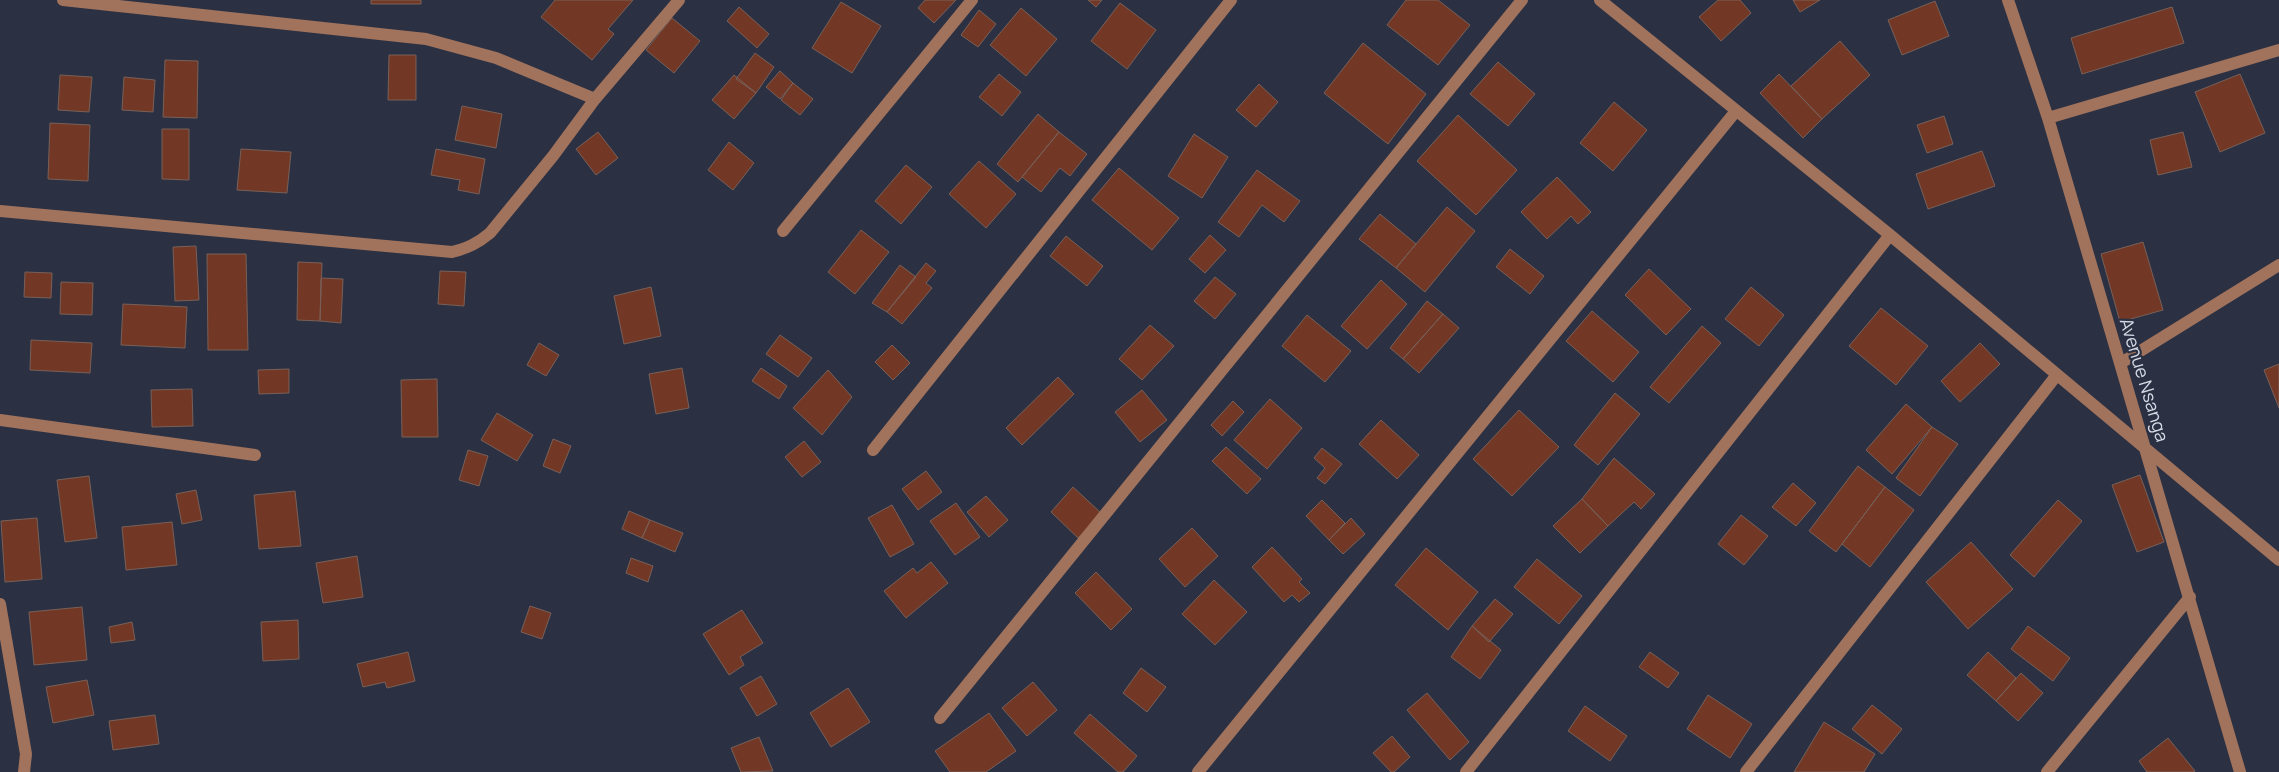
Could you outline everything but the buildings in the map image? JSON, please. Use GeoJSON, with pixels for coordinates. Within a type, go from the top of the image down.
{"type":"FeatureCollection","features":[{"type":"Feature","properties":{"kind":"street"},"geometry":{"type":"LineString","coordinates":[[63,0],[426,39],[496,58],[595,99]]}},
{"type":"Feature","properties":{"kind":"street"},"geometry":{"type":"LineString","coordinates":[[0,211],[452,252],[478,243],[490,233],[554,156],[595,99],[679,0]]}},
{"type":"Feature","properties":{"kind":"street"},"geometry":{"type":"LineString","coordinates":[[782,231],[972,0]]}},
{"type":"Feature","properties":{"kind":"street"},"geometry":{"type":"LineString","coordinates":[[873,450],[1231,0]]}},
{"type":"Feature","properties":{"kind":"street"},"geometry":{"type":"LineString","coordinates":[[940,718],[1522,0]]}},
{"type":"Feature","properties":{"kind":"street"},"geometry":{"type":"LineString","coordinates":[[1600,0],[1890,235],[2056,376],[2146,447],[2279,560]]}},
{"type":"Feature","properties":{"kind":"street","name":"Avenue Nsanga"},"geometry":{"type":"LineString","coordinates":[[2008,0],[2048,118],[2240,772]]}},
{"type":"Feature","properties":{"kind":"street"},"geometry":{"type":"LineString","coordinates":[[2048,118],[2279,50]]}},
{"type":"Feature","properties":{"kind":"street"},"geometry":{"type":"LineString","coordinates":[[1198,772],[1736,111]]}},
{"type":"Feature","properties":{"kind":"street"},"geometry":{"type":"LineString","coordinates":[[1466,772],[1890,235]]}},
{"type":"Feature","properties":{"kind":"street"},"geometry":{"type":"LineString","coordinates":[[2121,363],[2279,265]]}},
{"type":"Feature","properties":{"kind":"street"},"geometry":{"type":"LineString","coordinates":[[1746,772],[2056,376]]}},
{"type":"Feature","properties":{"kind":"street"},"geometry":{"type":"LineString","coordinates":[[0,420],[255,455]]}},
{"type":"Feature","properties":{"kind":"street"},"geometry":{"type":"LineString","coordinates":[[2047,772],[2190,597]]}},
{"type":"Feature","properties":{"kind":"street"},"geometry":{"type":"LineString","coordinates":[[0,604],[26,754],[24,772]]}}]}
